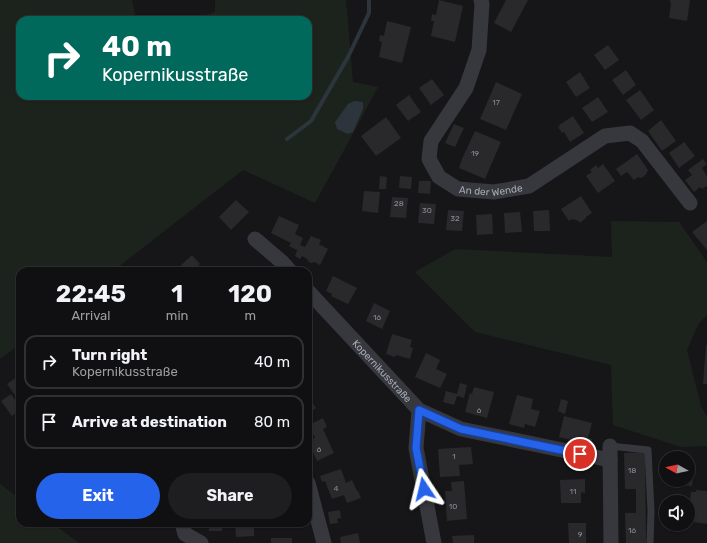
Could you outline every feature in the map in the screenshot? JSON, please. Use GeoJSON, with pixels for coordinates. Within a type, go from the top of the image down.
{"type":"FeatureCollection","features":[{"type":"Feature","properties":{"kind":"street","name":"An der Wende"},"geometry":{"type":"LineString","coordinates":[[481,0],[479,50],[466,88],[432,141],[429,159],[439,176],[458,188],[465,189],[494,192],[529,186],[605,136],[630,133],[642,141],[690,203]]}},
{"type":"Feature","properties":{"kind":"street"},"geometry":{"type":"LineString","coordinates":[[255,239],[286,267]]}},
{"type":"Feature","properties":{"kind":"street","name":"Kopernikusstraße"},"geometry":{"type":"LineString","coordinates":[[312,295],[419,410],[461,429],[610,453]]}},
{"type":"Feature","properties":{"kind":"street"},"geometry":{"type":"LineString","coordinates":[[419,410],[416,448],[434,543]]}},
{"type":"Feature","properties":{"kind":"street"},"geometry":{"type":"LineString","coordinates":[[610,453],[611,543]]}},
{"type":"Feature","properties":{"kind":"street"},"geometry":{"type":"LineString","coordinates":[[312,498],[324,543]]}},
{"type":"Feature","properties":{"kind":"street"},"geometry":{"type":"LineString","coordinates":[[184,528],[200,543]]}},
{"type":"Feature","properties":{"kind":"lane"},"geometry":{"type":"LineString","coordinates":[[610,453],[648,450],[651,511],[650,543]]}},
{"type":"Feature","properties":{"kind":"shaded area"},"geometry":{"type":"Polygon","coordinates":[[[0,0],[132,0],[135,16],[16,16],[16,100],[312,100],[312,16],[202,16],[215,12],[215,0],[346,0],[353,82],[378,87],[315,203],[243,170],[118,267],[16,267],[16,347],[0,359],[0,0]]]}},
{"type":"Feature","properties":{"kind":"shaded area"},"geometry":{"type":"Polygon","coordinates":[[[354,101],[363,102],[363,109],[353,132],[348,134],[337,129],[335,122],[348,104],[354,101]]]}},
{"type":"Feature","properties":{"kind":"shaded area"},"geometry":{"type":"Polygon","coordinates":[[[611,221],[679,222],[707,262],[707,315],[699,323],[687,350],[701,406],[707,417],[707,446],[681,447],[613,425],[611,365],[475,332],[415,272],[455,249],[612,257],[611,221]]]}},
{"type":"Feature","properties":{"kind":"shaded area"},"geometry":{"type":"Polygon","coordinates":[[[0,484],[16,496],[16,527],[57,527],[79,543],[0,543],[0,484]]]}},
{"type":"Feature","properties":{"kind":"building"},"geometry":{"type":"Polygon","coordinates":[[[439,0],[463,6],[455,42],[431,36],[434,21],[431,21],[432,14],[436,15],[439,0]]]}},
{"type":"Feature","properties":{"kind":"building"},"geometry":{"type":"Polygon","coordinates":[[[506,0],[528,0],[511,32],[494,23],[506,0]]]}},
{"type":"Feature","properties":{"kind":"building"},"geometry":{"type":"Polygon","coordinates":[[[670,0],[690,0],[687,21],[669,18],[670,0]]]}},
{"type":"Feature","properties":{"kind":"building"},"geometry":{"type":"Polygon","coordinates":[[[387,21],[411,27],[402,63],[379,57],[382,42],[379,41],[380,35],[384,36],[387,21]]]}},
{"type":"Feature","properties":{"kind":"building"},"geometry":{"type":"Polygon","coordinates":[[[608,45],[619,60],[605,70],[594,55],[608,45]]]}},
{"type":"Feature","properties":{"kind":"building"},"geometry":{"type":"Polygon","coordinates":[[[626,70],[636,85],[623,95],[612,80],[626,70]]]}},
{"type":"Feature","properties":{"kind":"building"},"geometry":{"type":"Polygon","coordinates":[[[580,72],[590,88],[576,97],[566,82],[580,72]]]}},
{"type":"Feature","properties":{"kind":"building"},"geometry":{"type":"Polygon","coordinates":[[[432,79],[444,95],[431,105],[419,88],[432,79]]]}},
{"type":"Feature","properties":{"kind":"building"},"geometry":{"type":"Polygon","coordinates":[[[496,82],[522,94],[506,130],[480,119],[496,82]]]}},
{"type":"Feature","properties":{"kind":"building"},"geometry":{"type":"Polygon","coordinates":[[[640,90],[654,110],[641,120],[626,100],[640,90]]]}},
{"type":"Feature","properties":{"kind":"building"},"geometry":{"type":"Polygon","coordinates":[[[409,95],[421,112],[408,121],[396,105],[409,95]]]}},
{"type":"Feature","properties":{"kind":"building"},"geometry":{"type":"Polygon","coordinates":[[[598,97],[608,112],[592,122],[582,108],[598,97]]]}},
{"type":"Feature","properties":{"kind":"building"},"geometry":{"type":"Polygon","coordinates":[[[573,116],[584,133],[570,142],[564,132],[562,133],[558,127],[573,116]]]}},
{"type":"Feature","properties":{"kind":"building"},"geometry":{"type":"Polygon","coordinates":[[[386,117],[401,138],[376,156],[361,136],[386,117]]]}},
{"type":"Feature","properties":{"kind":"building"},"geometry":{"type":"Polygon","coordinates":[[[661,120],[676,141],[662,151],[648,131],[661,120]]]}},
{"type":"Feature","properties":{"kind":"building"},"geometry":{"type":"Polygon","coordinates":[[[454,124],[464,128],[455,147],[445,143],[454,124]]]}},
{"type":"Feature","properties":{"kind":"building"},"geometry":{"type":"Polygon","coordinates":[[[475,131],[501,142],[485,179],[459,168],[475,131]]]}},
{"type":"Feature","properties":{"kind":"building"},"geometry":{"type":"Polygon","coordinates":[[[684,142],[695,156],[679,168],[669,153],[684,142]]]}},
{"type":"Feature","properties":{"kind":"building"},"geometry":{"type":"Polygon","coordinates":[[[637,154],[648,170],[646,174],[642,178],[638,177],[634,180],[627,172],[621,176],[616,169],[637,154]]]}},
{"type":"Feature","properties":{"kind":"building"},"geometry":{"type":"Polygon","coordinates":[[[703,159],[707,164],[702,168],[707,176],[707,186],[702,189],[700,187],[694,192],[685,180],[692,175],[688,170],[703,159]]]}},
{"type":"Feature","properties":{"kind":"building"},"geometry":{"type":"Polygon","coordinates":[[[603,164],[615,181],[598,193],[586,176],[592,172],[590,170],[596,165],[598,168],[603,164]]]}},
{"type":"Feature","properties":{"kind":"building"},"geometry":{"type":"Polygon","coordinates":[[[380,176],[387,177],[386,189],[379,189],[380,176]]]}},
{"type":"Feature","properties":{"kind":"building"},"geometry":{"type":"Polygon","coordinates":[[[400,176],[412,177],[411,189],[399,188],[400,176]]]}},
{"type":"Feature","properties":{"kind":"building"},"geometry":{"type":"Polygon","coordinates":[[[419,181],[431,181],[430,194],[418,193],[419,181]]]}},
{"type":"Feature","properties":{"kind":"building"},"geometry":{"type":"Polygon","coordinates":[[[364,191],[380,192],[378,213],[362,211],[364,191]]]}},
{"type":"Feature","properties":{"kind":"building"},"geometry":{"type":"Polygon","coordinates":[[[581,196],[592,213],[580,223],[579,221],[572,219],[569,221],[561,209],[581,196]]]}},
{"type":"Feature","properties":{"kind":"building"},"geometry":{"type":"Polygon","coordinates":[[[392,197],[408,198],[406,218],[390,217],[392,197]]]}},
{"type":"Feature","properties":{"kind":"building"},"geometry":{"type":"Polygon","coordinates":[[[236,200],[249,212],[231,230],[219,217],[236,200]]]}},
{"type":"Feature","properties":{"kind":"building"},"geometry":{"type":"Polygon","coordinates":[[[420,203],[436,204],[434,224],[418,223],[420,203]]]}},
{"type":"Feature","properties":{"kind":"building"},"geometry":{"type":"Polygon","coordinates":[[[448,210],[464,211],[462,231],[446,230],[448,210]]]}},
{"type":"Feature","properties":{"kind":"building"},"geometry":{"type":"Polygon","coordinates":[[[549,210],[550,231],[534,231],[533,211],[549,210]]]}},
{"type":"Feature","properties":{"kind":"building"},"geometry":{"type":"Polygon","coordinates":[[[520,212],[522,232],[505,233],[504,213],[520,212]]]}},
{"type":"Feature","properties":{"kind":"building"},"geometry":{"type":"Polygon","coordinates":[[[492,214],[493,234],[477,235],[476,215],[492,214]]]}},
{"type":"Feature","properties":{"kind":"building"},"geometry":{"type":"Polygon","coordinates":[[[279,216],[299,225],[295,234],[303,238],[300,245],[305,247],[311,236],[321,240],[319,244],[328,249],[320,265],[314,262],[309,262],[302,256],[300,259],[295,256],[297,250],[289,246],[291,243],[271,233],[279,216]]]}},
{"type":"Feature","properties":{"kind":"building"},"geometry":{"type":"Polygon","coordinates":[[[707,221],[707,250],[692,232],[707,221]]]}},
{"type":"Feature","properties":{"kind":"building"},"geometry":{"type":"Polygon","coordinates":[[[192,255],[200,264],[197,267],[179,267],[192,255]]]}},
{"type":"Feature","properties":{"kind":"building"},"geometry":{"type":"Polygon","coordinates":[[[333,276],[357,288],[348,304],[331,296],[332,294],[326,291],[333,276]]]}},
{"type":"Feature","properties":{"kind":"building"},"geometry":{"type":"Polygon","coordinates":[[[374,303],[390,311],[382,329],[366,321],[374,303]]]}},
{"type":"Feature","properties":{"kind":"building"},"geometry":{"type":"Polygon","coordinates":[[[392,334],[412,340],[410,347],[413,348],[410,359],[386,354],[392,334]]]}},
{"type":"Feature","properties":{"kind":"building"},"geometry":{"type":"Polygon","coordinates":[[[706,345],[707,384],[703,384],[706,345]]]}},
{"type":"Feature","properties":{"kind":"building"},"geometry":{"type":"Polygon","coordinates":[[[426,353],[440,360],[436,369],[447,374],[440,388],[415,377],[426,353]]]}},
{"type":"Feature","properties":{"kind":"building"},"geometry":{"type":"Polygon","coordinates":[[[16,377],[16,396],[7,384],[16,377]]]}},
{"type":"Feature","properties":{"kind":"building"},"geometry":{"type":"Polygon","coordinates":[[[460,383],[467,385],[464,398],[457,396],[454,405],[443,402],[446,391],[457,394],[460,383]]]}},
{"type":"Feature","properties":{"kind":"building"},"geometry":{"type":"Polygon","coordinates":[[[474,387],[494,392],[487,418],[465,412],[470,393],[472,394],[474,387]]]}},
{"type":"Feature","properties":{"kind":"building"},"geometry":{"type":"Polygon","coordinates":[[[11,394],[16,401],[16,413],[12,416],[1,401],[11,394]]]}},
{"type":"Feature","properties":{"kind":"building"},"geometry":{"type":"Polygon","coordinates":[[[517,395],[533,399],[531,409],[540,411],[535,427],[525,424],[524,428],[509,424],[517,395]]]}},
{"type":"Feature","properties":{"kind":"building"},"geometry":{"type":"Polygon","coordinates":[[[561,399],[568,401],[565,414],[558,411],[561,399]]]}},
{"type":"Feature","properties":{"kind":"building"},"geometry":{"type":"Polygon","coordinates":[[[312,402],[316,408],[312,411],[312,402]]]}},
{"type":"Feature","properties":{"kind":"building"},"geometry":{"type":"Polygon","coordinates":[[[564,416],[592,423],[588,438],[593,439],[588,444],[559,437],[564,416]]]}},
{"type":"Feature","properties":{"kind":"building"},"geometry":{"type":"Polygon","coordinates":[[[323,418],[327,427],[323,429],[334,453],[317,461],[312,450],[312,439],[315,438],[312,432],[312,424],[323,418]]]}},
{"type":"Feature","properties":{"kind":"building"},"geometry":{"type":"Polygon","coordinates":[[[471,447],[473,464],[459,465],[460,476],[440,477],[438,449],[471,447]]]}},
{"type":"Feature","properties":{"kind":"building"},"geometry":{"type":"Polygon","coordinates":[[[645,452],[646,543],[626,543],[625,513],[636,513],[636,489],[625,489],[624,453],[645,452]]]}},
{"type":"Feature","properties":{"kind":"building"},"geometry":{"type":"Polygon","coordinates":[[[341,469],[346,483],[352,480],[361,498],[347,503],[344,495],[332,499],[325,481],[322,482],[320,476],[341,469]]]}},
{"type":"Feature","properties":{"kind":"building"},"geometry":{"type":"Polygon","coordinates":[[[585,479],[585,493],[581,492],[581,503],[561,503],[560,480],[585,479]]]}},
{"type":"Feature","properties":{"kind":"building"},"geometry":{"type":"Polygon","coordinates":[[[464,481],[467,519],[447,521],[445,491],[452,491],[451,482],[464,481]]]}},
{"type":"Feature","properties":{"kind":"building"},"geometry":{"type":"Polygon","coordinates":[[[696,490],[707,491],[707,524],[695,522],[695,495],[691,495],[691,492],[696,492],[696,490]]]}},
{"type":"Feature","properties":{"kind":"building"},"geometry":{"type":"Polygon","coordinates":[[[340,510],[341,518],[337,519],[338,523],[330,524],[328,512],[340,510]]]}},
{"type":"Feature","properties":{"kind":"building"},"geometry":{"type":"Polygon","coordinates":[[[568,523],[586,523],[586,543],[569,543],[568,523]]]}},
{"type":"Feature","properties":{"kind":"building"},"geometry":{"type":"Polygon","coordinates":[[[209,527],[222,527],[222,531],[209,531],[209,527]]]}},
{"type":"Feature","properties":{"kind":"building"},"geometry":{"type":"Polygon","coordinates":[[[235,527],[254,527],[254,536],[236,537],[235,527]]]}},
{"type":"Feature","properties":{"kind":"building"},"geometry":{"type":"Polygon","coordinates":[[[358,533],[360,543],[341,543],[340,537],[358,533]]]}},
{"type":"Feature","properties":{"kind":"building"},"geometry":{"type":"Polygon","coordinates":[[[474,535],[474,543],[453,543],[452,536],[474,535]]]}},
{"type":"Feature","properties":{"kind":"building"},"geometry":{"type":"Polygon","coordinates":[[[271,538],[292,538],[292,543],[271,543],[271,538]]]}},
{"type":"Feature","properties":{"kind":"waterway"},"geometry":{"type":"LineString","coordinates":[[287,139],[311,121],[348,57],[369,13],[369,0]]}},
{"type":"Feature","properties":{"kind":"route"},"geometry":{"type":"LineString","coordinates":[[424,489],[416,448],[419,410],[461,429],[580,454]]}}]}
